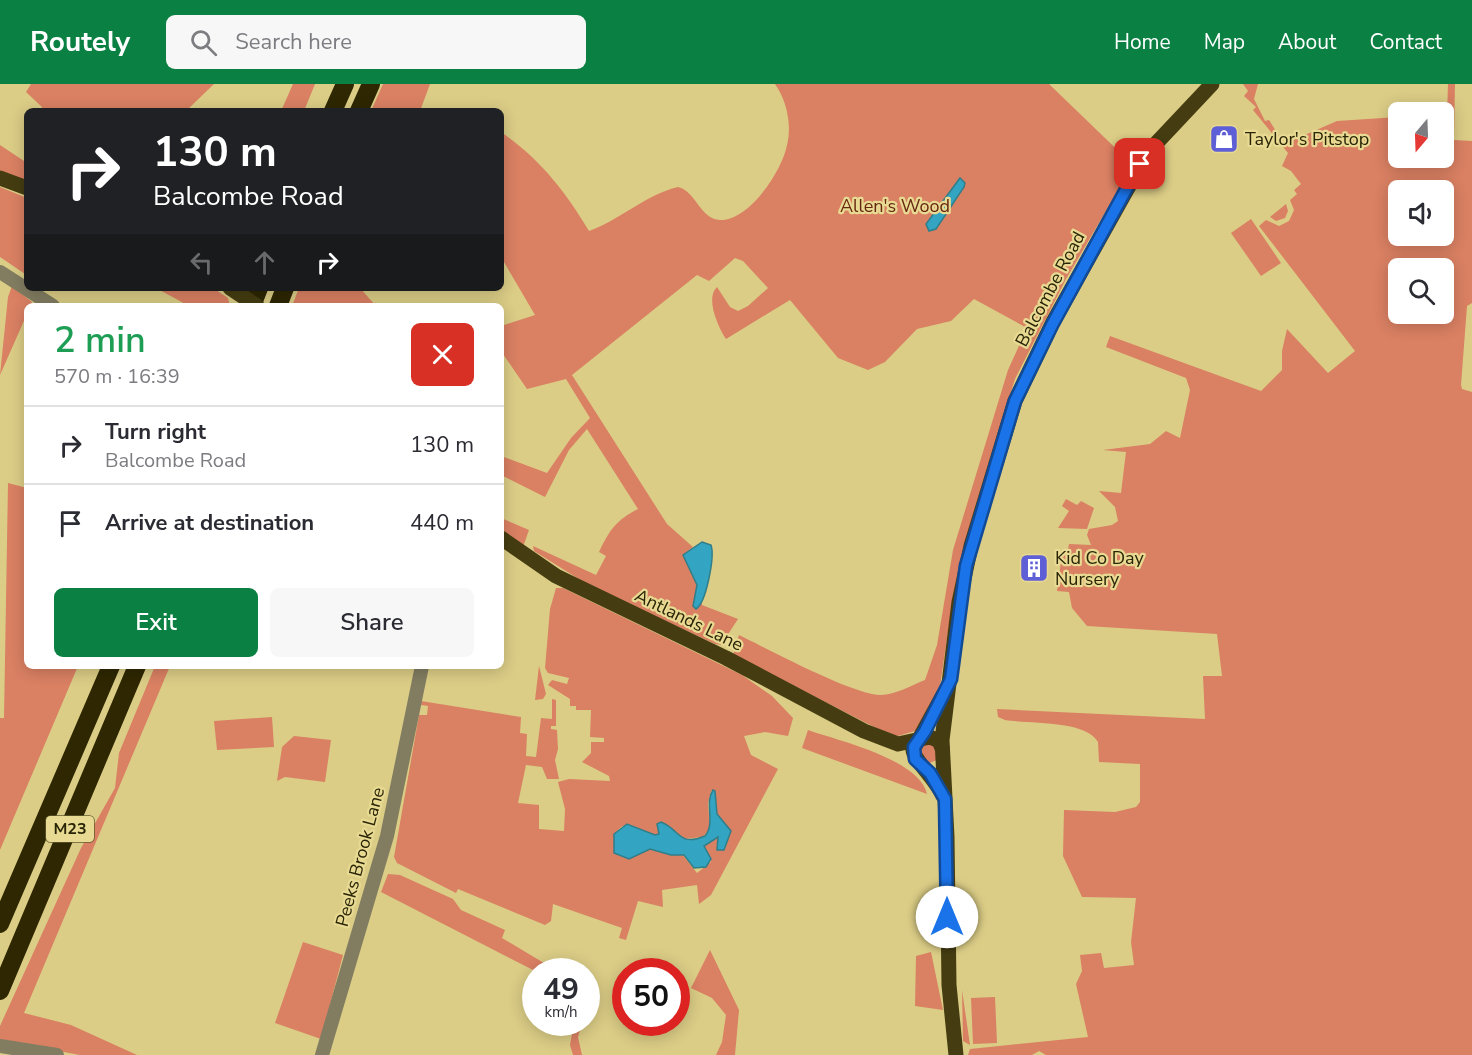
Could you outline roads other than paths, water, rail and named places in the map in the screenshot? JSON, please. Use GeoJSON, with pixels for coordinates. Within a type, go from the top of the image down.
{"type":"FeatureCollection","features":[{"type":"Feature","properties":{"kind":"highway"},"geometry":{"type":"LineString","coordinates":[[334,108],[345,84]]}},
{"type":"Feature","properties":{"kind":"highway"},"geometry":{"type":"LineString","coordinates":[[360,108],[371,84]]}},
{"type":"Feature","properties":{"kind":"highway","name":"M23"},"geometry":{"type":"LineString","coordinates":[[0,924],[110,669]]}},
{"type":"Feature","properties":{"kind":"highway","name":"M23"},"geometry":{"type":"LineString","coordinates":[[0,991],[136,669]]}},
{"type":"Feature","properties":{"kind":"main road","name":"Balcombe Road"},"geometry":{"type":"LineString","coordinates":[[956,1055],[949,992],[942,751],[966,566],[1015,401],[1052,325],[1140,164],[1152,146],[1212,84]]}},
{"type":"Feature","properties":{"kind":"main road"},"geometry":{"type":"LineString","coordinates":[[0,178],[24,187]]}},
{"type":"Feature","properties":{"kind":"main road"},"geometry":{"type":"LineString","coordinates":[[234,291],[252,303]]}},
{"type":"Feature","properties":{"kind":"main road","name":"Antlands Lane"},"geometry":{"type":"LineString","coordinates":[[504,540],[556,576],[726,658],[864,731],[920,764]]}},
{"type":"Feature","properties":{"kind":"main road","name":"Balcombe Road"},"geometry":{"type":"LineString","coordinates":[[919,739],[950,682]]}},
{"type":"Feature","properties":{"kind":"main road","name":"Antlands Lane"},"geometry":{"type":"LineString","coordinates":[[864,731],[898,744],[919,739]]}},
{"type":"Feature","properties":{"kind":"main road"},"geometry":{"type":"LineString","coordinates":[[933,737],[942,751],[934,765],[920,764],[913,751],[919,739],[933,737]]}},
{"type":"Feature","properties":{"kind":"main road","name":"Balcombe Road"},"geometry":{"type":"LineString","coordinates":[[920,764],[930,773],[945,799]]}},
{"type":"Feature","properties":{"kind":"street"},"geometry":{"type":"LineString","coordinates":[[0,272],[24,287]]}},
{"type":"Feature","properties":{"kind":"street"},"geometry":{"type":"LineString","coordinates":[[30,291],[48,303]]}},
{"type":"Feature","properties":{"kind":"street","name":"Peeks Brook Lane"},"geometry":{"type":"LineString","coordinates":[[322,1055],[387,836],[421,669]]}},
{"type":"Feature","properties":{"kind":"street"},"geometry":{"type":"LineString","coordinates":[[0,1046],[57,1055]]}},
{"type":"Feature","properties":{"kind":"water"},"geometry":{"type":"Polygon","coordinates":[[[960,178],[965,183],[964,187],[936,229],[929,231],[926,224],[960,178]]]}},
{"type":"Feature","properties":{"kind":"water"},"geometry":{"type":"Polygon","coordinates":[[[702,542],[711,545],[712,559],[706,589],[696,609],[693,606],[697,585],[683,555],[702,542]]]}},
{"type":"Feature","properties":{"kind":"water"},"geometry":{"type":"Polygon","coordinates":[[[713,790],[715,791],[717,814],[731,831],[724,850],[717,850],[718,837],[704,846],[711,859],[706,867],[694,868],[684,855],[671,855],[650,849],[629,859],[614,853],[614,834],[627,824],[655,835],[659,834],[657,824],[661,822],[684,839],[690,840],[705,836],[710,825],[710,801],[713,790]]]}},
{"type":"Feature","properties":{"kind":"place","name":"Taylor's Pitstop"},"geometry":{"type":"Point","coordinates":[1224,139]}},
{"type":"Feature","properties":{"kind":"place","name":"Kid Co Day Nursery"},"geometry":{"type":"Point","coordinates":[1034,568]}},
{"type":"Feature","properties":{"kind":"park label","name":"Allen's Wood"},"geometry":{"type":"Point","coordinates":[895,206]}}]}
